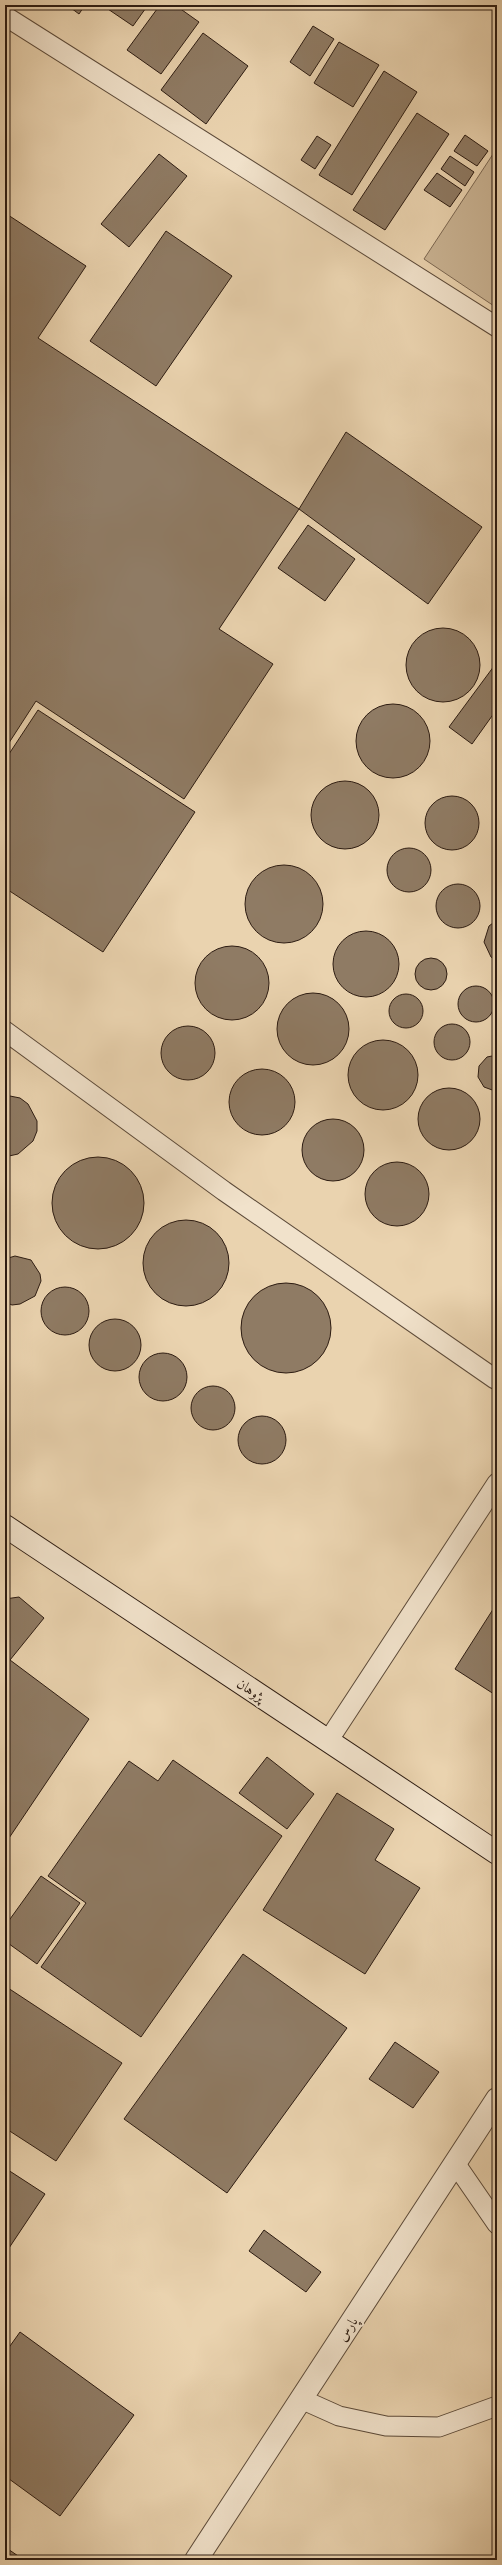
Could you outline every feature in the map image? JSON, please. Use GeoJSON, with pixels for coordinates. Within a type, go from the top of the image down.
{"type":"FeatureCollection","features":[{"type":"Feature","properties":{"kind":"main road","name":"پژوهان"},"geometry":{"type":"LineString","coordinates":[[5,1526],[497,1853]]}},
{"type":"Feature","properties":{"kind":"main road","name":"پارس"},"geometry":{"type":"LineString","coordinates":[[196,2560],[497,2099]]}},
{"type":"Feature","properties":{"kind":"lane"},"geometry":{"type":"LineString","coordinates":[[5,16],[497,327]]}},
{"type":"Feature","properties":{"kind":"lane"},"geometry":{"type":"LineString","coordinates":[[5,1031],[224,1191],[496,1380]]}},
{"type":"Feature","properties":{"kind":"lane"},"geometry":{"type":"LineString","coordinates":[[328,1741],[497,1483]]}},
{"type":"Feature","properties":{"kind":"lane"},"geometry":{"type":"LineString","coordinates":[[455,2163],[497,2224]]}},
{"type":"Feature","properties":{"kind":"lane"},"geometry":{"type":"LineString","coordinates":[[301,2399],[339,2416],[386,2426],[439,2427],[497,2406]]}},
{"type":"Feature","properties":{"kind":"shaded area"},"geometry":{"type":"Polygon","coordinates":[[[497,148],[497,308],[424,259],[497,148]]]}},
{"type":"Feature","properties":{"kind":"building"},"geometry":{"type":"Polygon","coordinates":[[[67,5],[85,5],[79,14],[67,5]]]}},
{"type":"Feature","properties":{"kind":"building"},"geometry":{"type":"Polygon","coordinates":[[[102,5],[148,5],[133,26],[102,5]]]}},
{"type":"Feature","properties":{"kind":"building"},"geometry":{"type":"Polygon","coordinates":[[[160,5],[175,5],[199,22],[161,74],[127,50],[160,5]]]}},
{"type":"Feature","properties":{"kind":"building"},"geometry":{"type":"Polygon","coordinates":[[[313,26],[334,39],[310,76],[290,62],[313,26]]]}},
{"type":"Feature","properties":{"kind":"building"},"geometry":{"type":"Polygon","coordinates":[[[203,33],[248,66],[206,124],[161,90],[203,33]]]}},
{"type":"Feature","properties":{"kind":"building"},"geometry":{"type":"Polygon","coordinates":[[[339,42],[379,65],[353,107],[314,83],[339,42]]]}},
{"type":"Feature","properties":{"kind":"building"},"geometry":{"type":"Polygon","coordinates":[[[384,71],[417,92],[352,195],[319,175],[384,71]]]}},
{"type":"Feature","properties":{"kind":"building"},"geometry":{"type":"Polygon","coordinates":[[[417,113],[449,134],[385,230],[353,210],[417,113]]]}},
{"type":"Feature","properties":{"kind":"building"},"geometry":{"type":"Polygon","coordinates":[[[465,135],[488,151],[477,166],[454,151],[465,135]]]}},
{"type":"Feature","properties":{"kind":"building"},"geometry":{"type":"Polygon","coordinates":[[[317,136],[331,145],[315,169],[301,160],[317,136]]]}},
{"type":"Feature","properties":{"kind":"building"},"geometry":{"type":"Polygon","coordinates":[[[159,154],[187,176],[129,247],[101,224],[159,154]]]}},
{"type":"Feature","properties":{"kind":"building"},"geometry":{"type":"Polygon","coordinates":[[[450,156],[474,172],[465,186],[441,169],[450,156]]]}},
{"type":"Feature","properties":{"kind":"building"},"geometry":{"type":"Polygon","coordinates":[[[437,173],[462,190],[450,207],[424,190],[437,173]]]}},
{"type":"Feature","properties":{"kind":"building"},"geometry":{"type":"Polygon","coordinates":[[[5,213],[86,266],[38,338],[299,509],[219,629],[273,664],[184,799],[36,701],[5,749],[5,213]]]}},
{"type":"Feature","properties":{"kind":"building"},"geometry":{"type":"Polygon","coordinates":[[[166,231],[232,276],[156,386],[90,341],[166,231]]]}},
{"type":"Feature","properties":{"kind":"building"},"geometry":{"type":"Polygon","coordinates":[[[346,432],[482,527],[428,604],[299,509],[346,432]]]}},
{"type":"Feature","properties":{"kind":"building"},"geometry":{"type":"Polygon","coordinates":[[[308,525],[355,559],[325,601],[278,568],[308,525]]]}},
{"type":"Feature","properties":{"kind":"building"},"geometry":{"type":"Polygon","coordinates":[[[443,628],[457,631],[469,639],[477,651],[480,665],[477,679],[469,691],[457,699],[443,702],[429,699],[417,691],[409,679],[406,665],[409,651],[417,639],[429,631],[443,628]]]}},
{"type":"Feature","properties":{"kind":"building"},"geometry":{"type":"Polygon","coordinates":[[[497,662],[497,709],[472,744],[449,727],[497,662]]]}},
{"type":"Feature","properties":{"kind":"building"},"geometry":{"type":"Polygon","coordinates":[[[393,704],[414,710],[424,720],[430,741],[424,762],[414,772],[393,778],[372,772],[362,762],[356,741],[362,720],[372,710],[393,704]]]}},
{"type":"Feature","properties":{"kind":"building"},"geometry":{"type":"Polygon","coordinates":[[[38,710],[195,812],[103,952],[5,888],[5,760],[38,710]]]}},
{"type":"Feature","properties":{"kind":"building"},"geometry":{"type":"Polygon","coordinates":[[[338,781],[352,781],[364,786],[374,796],[379,808],[379,822],[374,834],[364,844],[352,849],[338,849],[326,844],[316,834],[311,822],[311,808],[316,796],[326,786],[338,781]]]}},
{"type":"Feature","properties":{"kind":"building"},"geometry":{"type":"Polygon","coordinates":[[[447,796],[457,796],[467,800],[475,808],[479,818],[479,828],[475,838],[467,846],[457,850],[447,850],[437,846],[429,838],[425,828],[425,818],[429,808],[437,800],[447,796]]]}},
{"type":"Feature","properties":{"kind":"building"},"geometry":{"type":"Polygon","coordinates":[[[405,848],[413,848],[425,854],[431,866],[431,874],[425,886],[413,892],[405,892],[393,886],[387,874],[387,866],[393,854],[405,848]]]}},
{"type":"Feature","properties":{"kind":"building"},"geometry":{"type":"Polygon","coordinates":[[[284,865],[299,868],[306,872],[316,882],[320,889],[323,904],[320,919],[316,926],[306,936],[299,940],[284,943],[269,940],[262,936],[252,926],[248,919],[245,904],[248,889],[252,882],[262,872],[269,868],[284,865]]]}},
{"type":"Feature","properties":{"kind":"building"},"geometry":{"type":"Polygon","coordinates":[[[454,884],[462,884],[467,885],[474,890],[479,897],[479,915],[474,922],[467,927],[454,928],[446,925],[439,918],[436,910],[436,902],[439,894],[446,887],[454,884]]]}},
{"type":"Feature","properties":{"kind":"building"},"geometry":{"type":"Polygon","coordinates":[[[497,920],[497,961],[491,957],[484,942],[489,926],[497,920]]]}},
{"type":"Feature","properties":{"kind":"building"},"geometry":{"type":"Polygon","coordinates":[[[366,931],[378,934],[389,941],[396,952],[399,964],[396,976],[389,987],[378,994],[366,997],[354,994],[343,987],[336,976],[333,964],[336,952],[343,941],[354,934],[366,931]]]}},
{"type":"Feature","properties":{"kind":"building"},"geometry":{"type":"Polygon","coordinates":[[[232,946],[246,949],[258,957],[266,969],[269,983],[266,997],[258,1009],[246,1017],[232,1020],[218,1017],[206,1009],[198,997],[195,983],[198,969],[206,957],[218,949],[232,946]]]}},
{"type":"Feature","properties":{"kind":"building"},"geometry":{"type":"Polygon","coordinates":[[[428,958],[434,958],[444,965],[447,974],[446,980],[440,987],[434,990],[428,990],[418,983],[415,977],[415,971],[422,961],[428,958]]]}},
{"type":"Feature","properties":{"kind":"building"},"geometry":{"type":"Polygon","coordinates":[[[480,986],[489,991],[493,997],[493,1011],[489,1017],[480,1022],[472,1022],[463,1017],[459,1011],[458,1000],[463,991],[469,987],[480,986]]]}},
{"type":"Feature","properties":{"kind":"building"},"geometry":{"type":"Polygon","coordinates":[[[313,993],[333,999],[343,1009],[349,1029],[343,1049],[333,1059],[313,1065],[293,1059],[283,1049],[277,1029],[283,1009],[293,999],[313,993]]]}},
{"type":"Feature","properties":{"kind":"building"},"geometry":{"type":"Polygon","coordinates":[[[403,994],[409,994],[418,999],[422,1005],[422,1017],[418,1023],[409,1028],[403,1028],[394,1023],[389,1014],[389,1008],[394,999],[403,994]]]}},
{"type":"Feature","properties":{"kind":"building"},"geometry":{"type":"Polygon","coordinates":[[[456,1024],[465,1029],[469,1035],[469,1049],[465,1055],[456,1060],[448,1060],[439,1055],[435,1049],[434,1038],[439,1029],[445,1025],[456,1024]]]}},
{"type":"Feature","properties":{"kind":"building"},"geometry":{"type":"Polygon","coordinates":[[[188,1026],[198,1028],[207,1034],[213,1043],[215,1053],[213,1063],[207,1072],[198,1078],[188,1080],[178,1078],[169,1072],[163,1063],[161,1053],[163,1043],[169,1034],[178,1028],[188,1026]]]}},
{"type":"Feature","properties":{"kind":"building"},"geometry":{"type":"Polygon","coordinates":[[[383,1040],[402,1046],[412,1056],[418,1075],[412,1094],[402,1104],[383,1110],[364,1104],[354,1094],[348,1075],[354,1056],[364,1046],[383,1040]]]}},
{"type":"Feature","properties":{"kind":"building"},"geometry":{"type":"Polygon","coordinates":[[[497,1056],[497,1091],[484,1087],[478,1077],[479,1066],[487,1057],[497,1056]]]}},
{"type":"Feature","properties":{"kind":"building"},"geometry":{"type":"Polygon","coordinates":[[[262,1069],[275,1072],[285,1079],[292,1089],[295,1102],[292,1115],[285,1125],[275,1132],[262,1135],[249,1132],[239,1125],[232,1115],[229,1102],[232,1089],[239,1079],[249,1072],[262,1069]]]}},
{"type":"Feature","properties":{"kind":"building"},"geometry":{"type":"Polygon","coordinates":[[[443,1088],[455,1088],[471,1097],[478,1107],[480,1119],[478,1131],[471,1141],[455,1150],[443,1150],[432,1145],[423,1136],[418,1125],[418,1113],[423,1102],[432,1093],[443,1088]]]}},
{"type":"Feature","properties":{"kind":"building"},"geometry":{"type":"Polygon","coordinates":[[[5,1095],[20,1098],[28,1104],[37,1121],[37,1131],[33,1141],[18,1154],[9,1156],[5,1155],[5,1095]]]}},
{"type":"Feature","properties":{"kind":"building"},"geometry":{"type":"Polygon","coordinates":[[[333,1119],[350,1124],[355,1128],[359,1133],[364,1150],[359,1167],[355,1172],[350,1176],[333,1181],[316,1176],[311,1172],[307,1167],[302,1150],[307,1133],[311,1128],[316,1124],[333,1119]]]}},
{"type":"Feature","properties":{"kind":"building"},"geometry":{"type":"Polygon","coordinates":[[[98,1157],[116,1160],[131,1170],[141,1185],[144,1203],[141,1221],[131,1236],[116,1246],[98,1249],[80,1246],[65,1236],[55,1221],[52,1203],[55,1185],[65,1170],[80,1160],[98,1157]]]}},
{"type":"Feature","properties":{"kind":"building"},"geometry":{"type":"Polygon","coordinates":[[[397,1162],[415,1167],[420,1171],[424,1176],[429,1194],[424,1212],[420,1217],[415,1221],[397,1226],[379,1221],[374,1217],[370,1212],[365,1194],[370,1176],[374,1171],[379,1167],[397,1162]]]}},
{"type":"Feature","properties":{"kind":"building"},"geometry":{"type":"Polygon","coordinates":[[[186,1220],[202,1223],[210,1227],[222,1239],[226,1247],[229,1263],[226,1279],[222,1287],[210,1299],[202,1303],[186,1306],[170,1303],[162,1299],[150,1287],[146,1279],[143,1263],[146,1247],[150,1239],[162,1227],[170,1223],[186,1220]]]}},
{"type":"Feature","properties":{"kind":"building"},"geometry":{"type":"Polygon","coordinates":[[[15,1256],[31,1260],[40,1274],[41,1281],[35,1296],[20,1304],[12,1305],[5,1302],[5,1259],[15,1256]]]}},
{"type":"Feature","properties":{"kind":"building"},"geometry":{"type":"Polygon","coordinates":[[[286,1283],[303,1286],[318,1296],[328,1311],[331,1328],[328,1345],[318,1360],[303,1370],[286,1373],[269,1370],[254,1360],[244,1345],[241,1328],[244,1311],[254,1296],[269,1286],[286,1283]]]}},
{"type":"Feature","properties":{"kind":"building"},"geometry":{"type":"Polygon","coordinates":[[[60,1287],[70,1287],[79,1291],[85,1297],[88,1302],[88,1320],[79,1331],[70,1335],[60,1335],[51,1331],[45,1325],[41,1316],[41,1306],[45,1297],[51,1291],[60,1287]]]}},
{"type":"Feature","properties":{"kind":"building"},"geometry":{"type":"Polygon","coordinates":[[[110,1319],[120,1319],[134,1326],[141,1340],[141,1350],[134,1364],[120,1371],[110,1371],[100,1367],[93,1360],[89,1350],[89,1340],[93,1330],[100,1323],[110,1319]]]}},
{"type":"Feature","properties":{"kind":"building"},"geometry":{"type":"Polygon","coordinates":[[[158,1353],[168,1353],[180,1360],[187,1372],[187,1382],[180,1394],[168,1401],[158,1401],[150,1397],[143,1390],[139,1382],[139,1372],[143,1364],[150,1357],[158,1353]]]}},
{"type":"Feature","properties":{"kind":"building"},"geometry":{"type":"Polygon","coordinates":[[[209,1386],[217,1386],[222,1387],[229,1392],[234,1399],[234,1417],[229,1424],[222,1429],[209,1430],[201,1427],[194,1420],[191,1412],[191,1404],[194,1396],[201,1389],[209,1386]]]}},
{"type":"Feature","properties":{"kind":"building"},"geometry":{"type":"Polygon","coordinates":[[[257,1416],[267,1416],[279,1423],[286,1435],[286,1445],[279,1457],[267,1464],[257,1464],[249,1460],[242,1453],[238,1445],[238,1435],[242,1427],[249,1420],[257,1416]]]}},
{"type":"Feature","properties":{"kind":"building"},"geometry":{"type":"Polygon","coordinates":[[[19,1597],[44,1618],[10,1660],[89,1719],[5,1844],[5,1599],[19,1597]]]}},
{"type":"Feature","properties":{"kind":"building"},"geometry":{"type":"Polygon","coordinates":[[[497,1603],[497,1696],[455,1669],[497,1603]]]}},
{"type":"Feature","properties":{"kind":"building"},"geometry":{"type":"Polygon","coordinates":[[[267,1757],[314,1794],[287,1829],[239,1793],[267,1757]]]}},
{"type":"Feature","properties":{"kind":"building"},"geometry":{"type":"Polygon","coordinates":[[[173,1760],[282,1836],[141,2037],[41,1967],[86,1903],[48,1876],[129,1761],[158,1781],[173,1760]]]}},
{"type":"Feature","properties":{"kind":"building"},"geometry":{"type":"Polygon","coordinates":[[[337,1793],[394,1829],[375,1860],[420,1888],[365,1974],[263,1910],[337,1793]]]}},
{"type":"Feature","properties":{"kind":"building"},"geometry":{"type":"Polygon","coordinates":[[[41,1876],[80,1903],[37,1964],[5,1941],[5,1926],[41,1876]]]}},
{"type":"Feature","properties":{"kind":"building"},"geometry":{"type":"Polygon","coordinates":[[[243,1954],[347,2028],[227,2193],[124,2119],[243,1954]]]}},
{"type":"Feature","properties":{"kind":"building"},"geometry":{"type":"Polygon","coordinates":[[[5,1986],[122,2063],[56,2161],[5,2128],[5,1986]]]}},
{"type":"Feature","properties":{"kind":"building"},"geometry":{"type":"Polygon","coordinates":[[[395,2042],[439,2072],[413,2108],[369,2079],[395,2042]]]}},
{"type":"Feature","properties":{"kind":"building"},"geometry":{"type":"Polygon","coordinates":[[[5,2168],[45,2194],[5,2254],[5,2168]]]}},
{"type":"Feature","properties":{"kind":"building"},"geometry":{"type":"Polygon","coordinates":[[[264,2230],[321,2272],[306,2292],[249,2251],[264,2230]]]}},
{"type":"Feature","properties":{"kind":"building"},"geometry":{"type":"Polygon","coordinates":[[[20,2332],[134,2415],[60,2516],[5,2476],[5,2353],[20,2332]]]}},
{"type":"Feature","properties":{"kind":"building"},"geometry":{"type":"Polygon","coordinates":[[[5,2547],[24,2560],[5,2560],[5,2547]]]}}]}
